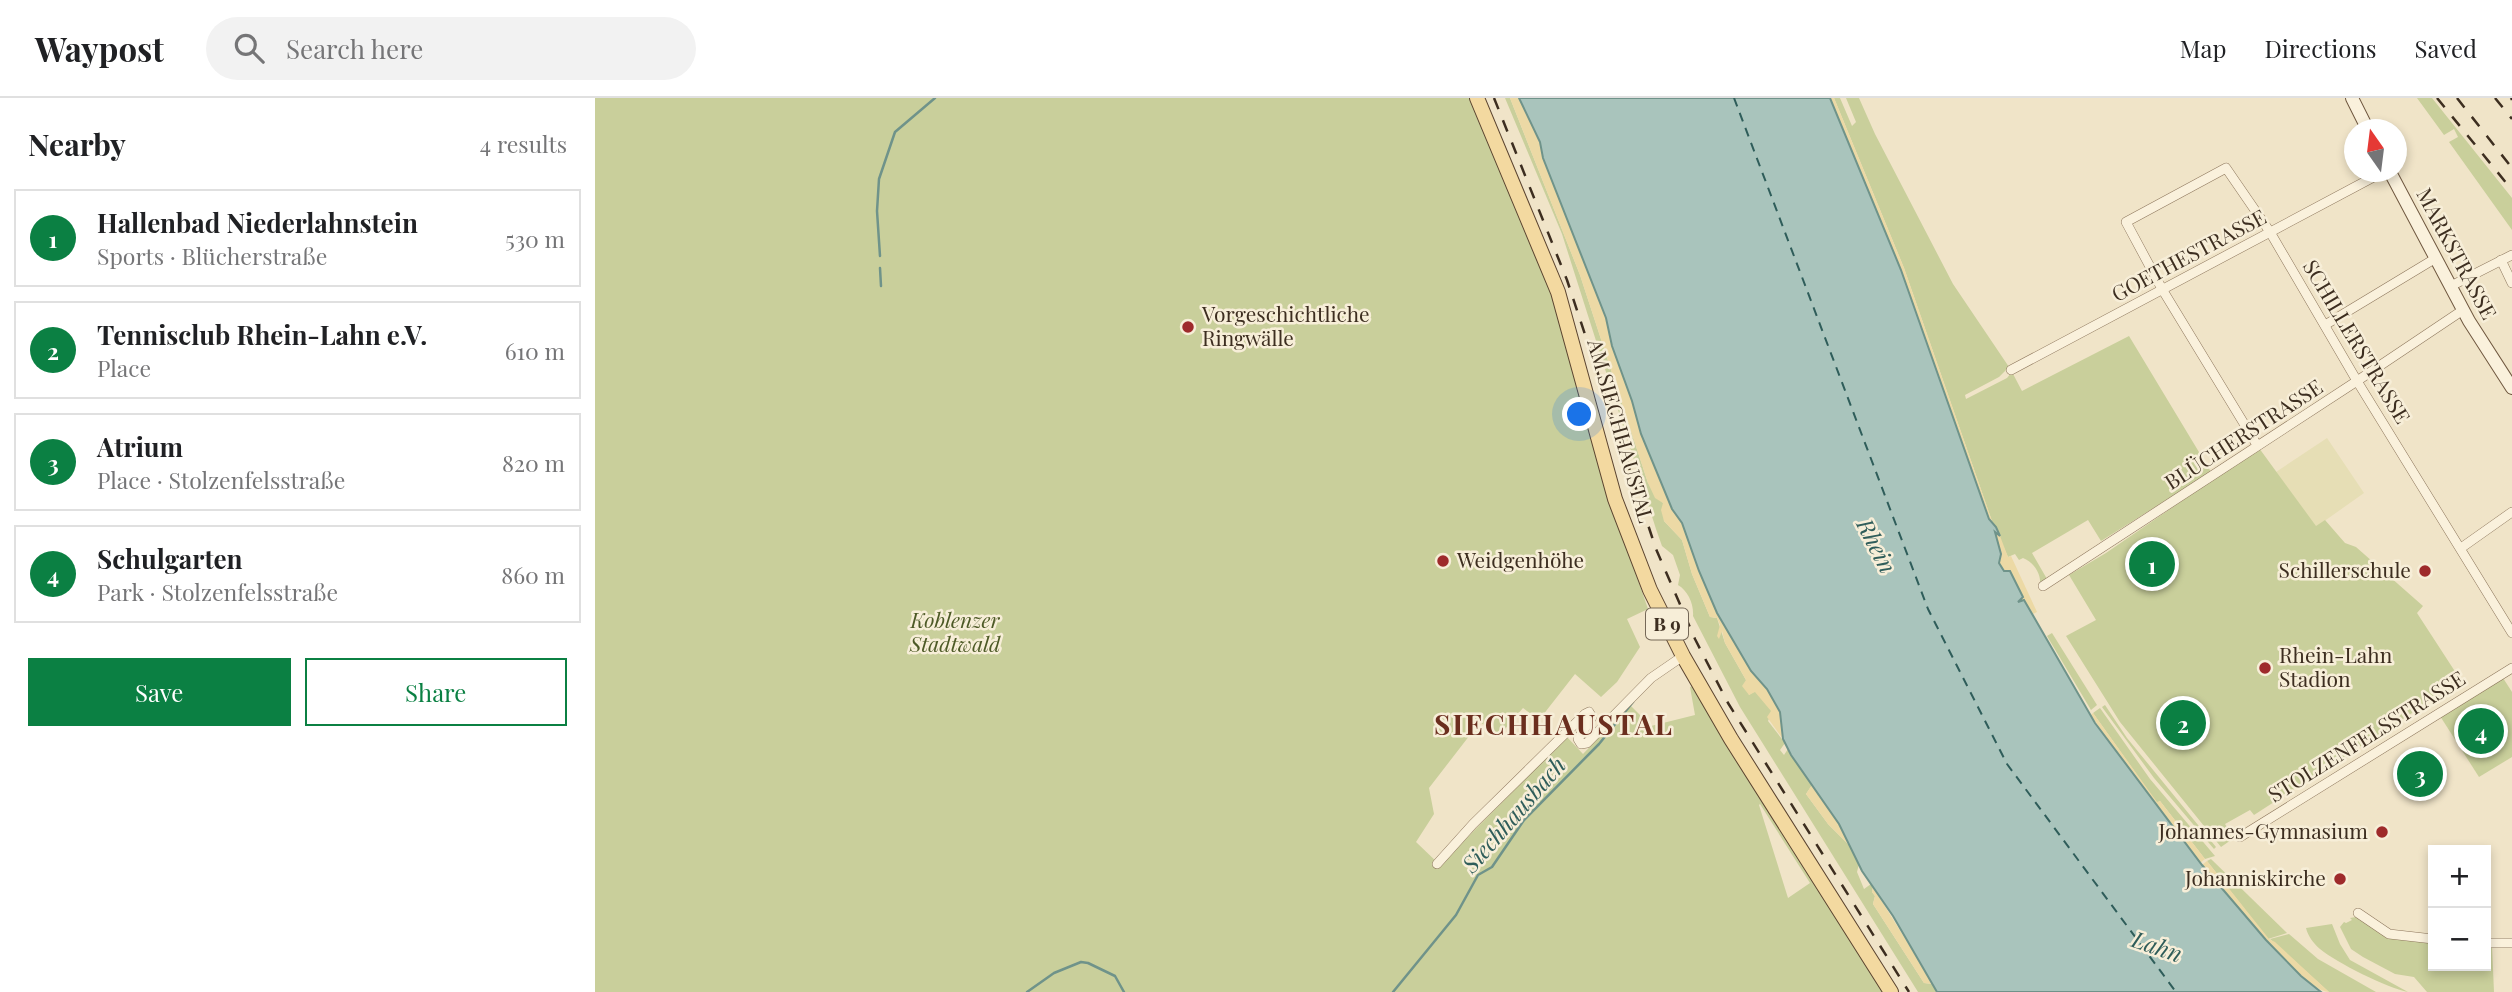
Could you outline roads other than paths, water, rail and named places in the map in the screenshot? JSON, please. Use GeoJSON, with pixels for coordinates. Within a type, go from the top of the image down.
{"type":"FeatureCollection","features":[{"type":"Feature","properties":{"kind":"main road","name":"AM SIECHHAUSTAL"},"geometry":{"type":"LineString","coordinates":[[1478,98],[1558,292],[1615,499],[1650,590],[1683,656],[1731,739],[1891,992]]}},
{"type":"Feature","properties":{"kind":"street"},"geometry":{"type":"LineString","coordinates":[[2352,98],[2362,119]]}},
{"type":"Feature","properties":{"kind":"street","name":"SCHILLERSTRASSE"},"geometry":{"type":"LineString","coordinates":[[2162,289],[2126,222],[2225,168],[2270,232],[2357,382],[2512,633]]}},
{"type":"Feature","properties":{"kind":"street","name":"GOETHESTRASSE"},"geometry":{"type":"LineString","coordinates":[[2011,369],[2363,182]]}},
{"type":"Feature","properties":{"kind":"street","name":"MARKSTRASSE"},"geometry":{"type":"LineString","coordinates":[[2395,182],[2463,310],[2512,388]]}},
{"type":"Feature","properties":{"kind":"street"},"geometry":{"type":"LineString","coordinates":[[2451,286],[2512,255]]}},
{"type":"Feature","properties":{"kind":"street"},"geometry":{"type":"LineString","coordinates":[[2325,325],[2436,258]]}},
{"type":"Feature","properties":{"kind":"street"},"geometry":{"type":"LineString","coordinates":[[2501,260],[2512,283]]}},
{"type":"Feature","properties":{"kind":"street"},"geometry":{"type":"LineString","coordinates":[[2162,289],[2257,445]]}},
{"type":"Feature","properties":{"kind":"street","name":"BLÜCHERSTRASSE"},"geometry":{"type":"LineString","coordinates":[[2043,586],[2463,310]]}},
{"type":"Feature","properties":{"kind":"street"},"geometry":{"type":"LineString","coordinates":[[2461,548],[2512,512]]}},
{"type":"Feature","properties":{"kind":"street"},"geometry":{"type":"LineString","coordinates":[[1437,864],[1486,811],[1585,714],[1589,712],[1592,718],[1578,739],[1581,744],[1587,743],[1651,678],[1683,656]]}},
{"type":"Feature","properties":{"kind":"street","name":"STOLZENFELSSTRASSE"},"geometry":{"type":"LineString","coordinates":[[2240,837],[2512,668]]}},
{"type":"Feature","properties":{"kind":"street"},"geometry":{"type":"LineString","coordinates":[[2358,913],[2389,934],[2428,938]]}},
{"type":"Feature","properties":{"kind":"street"},"geometry":{"type":"LineString","coordinates":[[2491,943],[2512,943]]}},
{"type":"Feature","properties":{"kind":"water"},"geometry":{"type":"Polygon","coordinates":[[[1519,98],[1830,98],[1901,270],[1989,519],[2000,536],[1995,532],[2001,554],[1999,563],[2004,571],[2010,571],[2023,597],[2018,602],[2024,600],[2095,723],[2202,865],[2266,940],[2301,976],[2321,992],[1937,992],[1893,916],[1862,871],[1839,824],[1791,755],[1783,739],[1780,712],[1767,689],[1751,671],[1717,613],[1682,523],[1672,509],[1641,434],[1612,346],[1606,318],[1543,158],[1540,142],[1519,98]]]}},
{"type":"Feature","properties":{"kind":"waterway"},"geometry":{"type":"LineString","coordinates":[[880,256],[877,211],[879,179],[895,132],[935,98]]}},
{"type":"Feature","properties":{"kind":"waterway"},"geometry":{"type":"LineString","coordinates":[[880,268],[881,286]]}},
{"type":"Feature","properties":{"kind":"waterway","name":"Siechhausbach"},"geometry":{"type":"LineString","coordinates":[[1393,992],[1456,915],[1478,875],[1492,867],[1524,820],[1599,744],[1633,702]]}},
{"type":"Feature","properties":{"kind":"waterway"},"geometry":{"type":"LineString","coordinates":[[1027,992],[1054,973],[1081,962],[1115,976],[1124,992]]}},
{"type":"Feature","properties":{"kind":"railway"},"geometry":{"type":"LineString","coordinates":[[1494,98],[1567,280],[1656,549],[1695,639],[1728,703],[1909,992]]}},
{"type":"Feature","properties":{"kind":"railway"},"geometry":{"type":"LineString","coordinates":[[2437,98],[2512,190]]}},
{"type":"Feature","properties":{"kind":"railway"},"geometry":{"type":"LineString","coordinates":[[2457,98],[2512,168]]}},
{"type":"Feature","properties":{"kind":"railway"},"geometry":{"type":"LineString","coordinates":[[2495,98],[2512,119]]}},
{"type":"Feature","properties":{"kind":"place","name":"Vorgeschichtliche Ringwälle"},"geometry":{"type":"Point","coordinates":[1188,327]}},
{"type":"Feature","properties":{"kind":"place","name":"Weidgenhöhe"},"geometry":{"type":"Point","coordinates":[1443,561]}},
{"type":"Feature","properties":{"kind":"place","name":"Hallenbad Niederlahnstein"},"geometry":{"type":"Point","coordinates":[2152,564]}},
{"type":"Feature","properties":{"kind":"place","name":"Schillerschule"},"geometry":{"type":"Point","coordinates":[2425,571]}},
{"type":"Feature","properties":{"kind":"place","name":"Rhein-Lahn Stadion"},"geometry":{"type":"Point","coordinates":[2265,668]}},
{"type":"Feature","properties":{"kind":"place","name":"Tennisclub Rhein-Lahn e.V."},"geometry":{"type":"Point","coordinates":[2183,723]}},
{"type":"Feature","properties":{"kind":"place","name":"Schulgarten"},"geometry":{"type":"Point","coordinates":[2481,731]}},
{"type":"Feature","properties":{"kind":"place","name":"Atrium"},"geometry":{"type":"Point","coordinates":[2420,774]}},
{"type":"Feature","properties":{"kind":"place","name":"Johannes-Gymnasium"},"geometry":{"type":"Point","coordinates":[2382,832]}},
{"type":"Feature","properties":{"kind":"place","name":"Johanniskirche"},"geometry":{"type":"Point","coordinates":[2340,879]}},
{"type":"Feature","properties":{"kind":"district","name":"SIECHHAUSTAL"},"geometry":{"type":"Point","coordinates":[1554,725]}},
{"type":"Feature","properties":{"kind":"water label","name":"Rhein"},"geometry":{"type":"Point","coordinates":[1876,546]}},
{"type":"Feature","properties":{"kind":"water label","name":"Lahn"},"geometry":{"type":"Point","coordinates":[2157,947]}},
{"type":"Feature","properties":{"kind":"park label","name":"Koblenzer Stadtwald"},"geometry":{"type":"Point","coordinates":[955,633]}}]}
